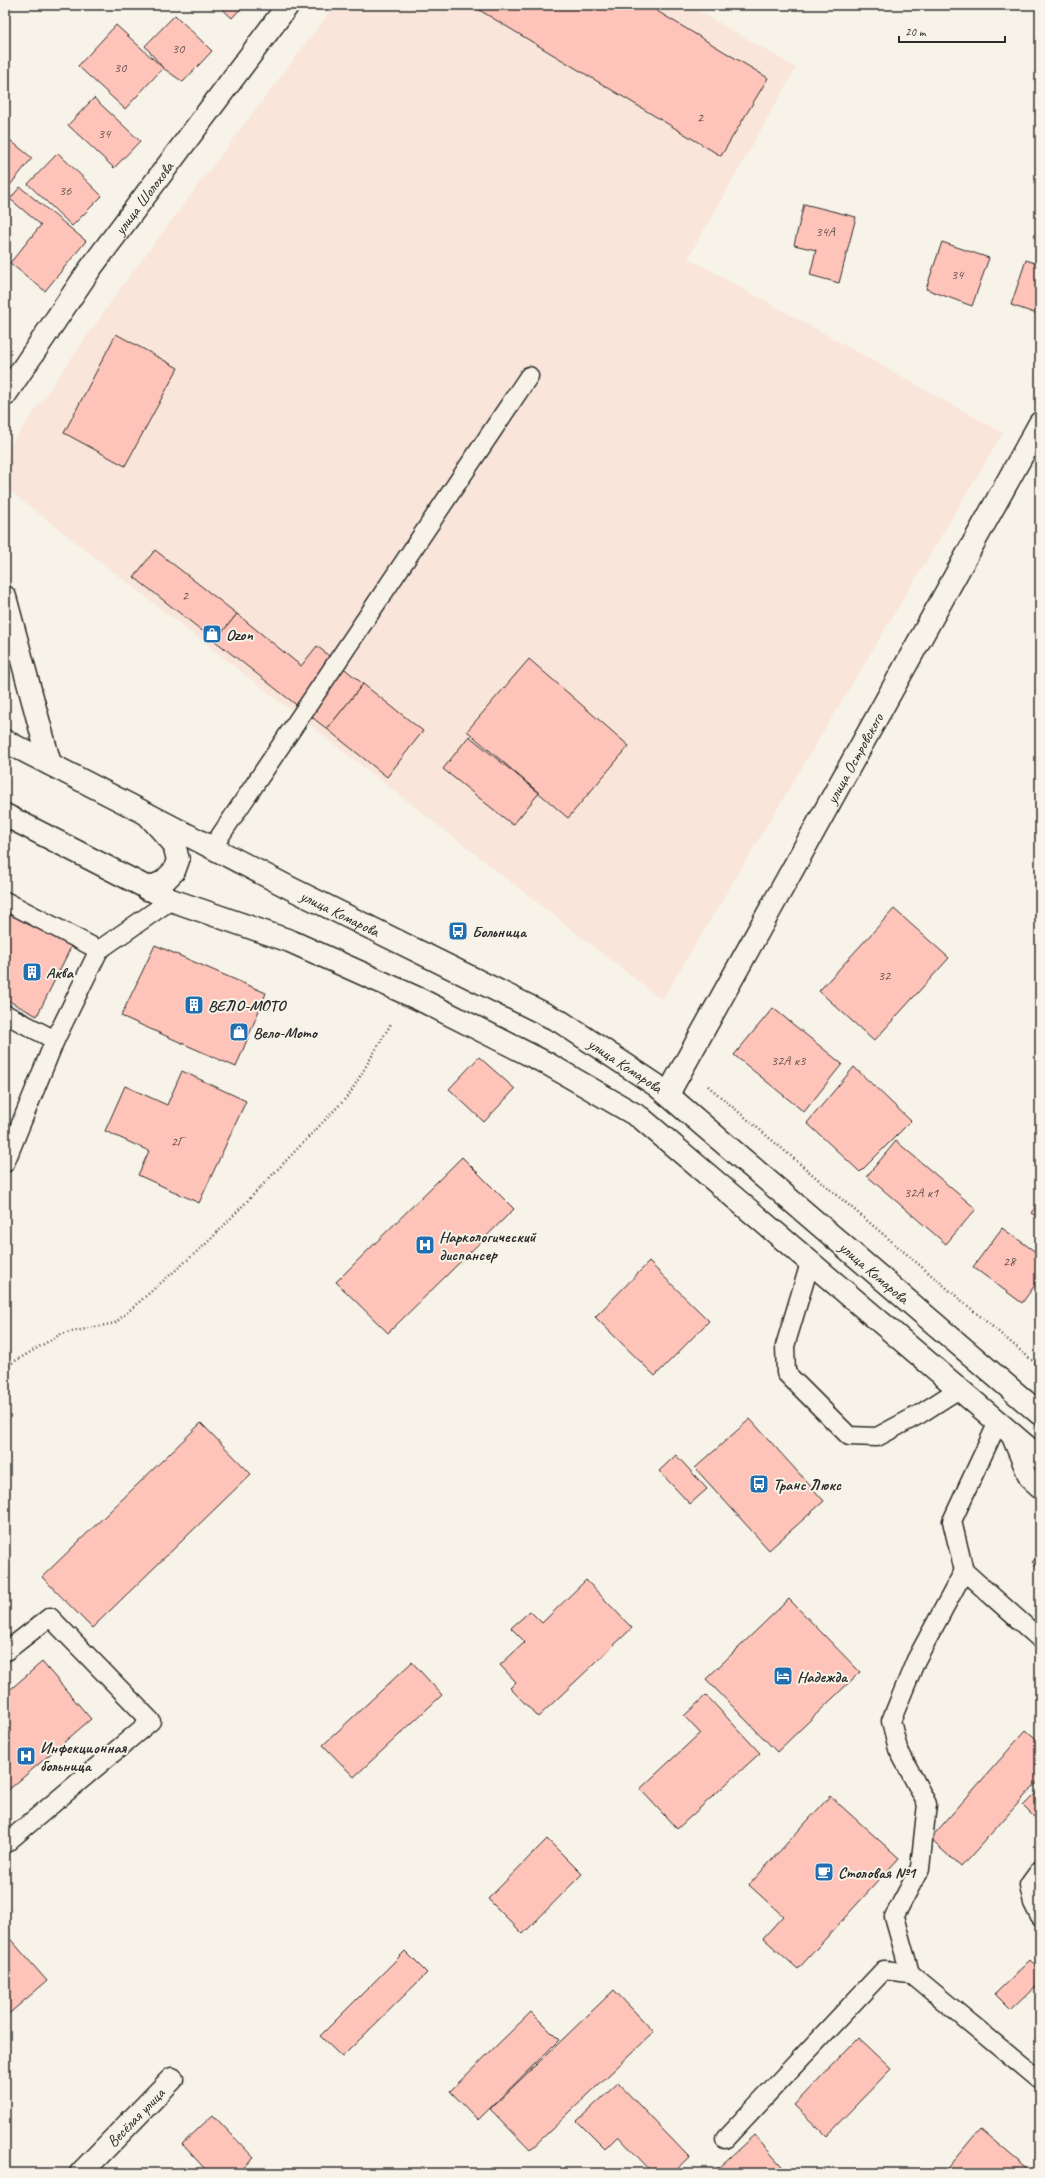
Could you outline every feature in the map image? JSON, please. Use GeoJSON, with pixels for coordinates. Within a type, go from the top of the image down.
{"type":"FeatureCollection","features":[{"type":"Feature","properties":{"kind":"street","name":"улица Шолохова"},"geometry":{"type":"LineString","coordinates":[[5,395],[90,269],[288,5]]}},
{"type":"Feature","properties":{"kind":"street","name":"улица Островского"},"geometry":{"type":"LineString","coordinates":[[668,1094],[1034,446],[1040,423]]}},
{"type":"Feature","properties":{"kind":"street"},"geometry":{"type":"LineString","coordinates":[[5,597],[50,764]]}},
{"type":"Feature","properties":{"kind":"street","name":"улица Комарова"},"geometry":{"type":"LineString","coordinates":[[5,741],[212,848],[561,1022],[668,1094],[1040,1414]]}},
{"type":"Feature","properties":{"kind":"street"},"geometry":{"type":"LineString","coordinates":[[147,814],[174,844],[178,860],[174,871],[163,882],[147,889]]}},
{"type":"Feature","properties":{"kind":"street"},"geometry":{"type":"LineString","coordinates":[[5,815],[171,900],[290,941],[419,999],[548,1064],[640,1118],[1040,1458]]}},
{"type":"Feature","properties":{"kind":"street","name":"Весёлая улица"},"geometry":{"type":"LineString","coordinates":[[81,2173],[172,2079]]}},
{"type":"Feature","properties":{"kind":"lane"},"geometry":{"type":"LineString","coordinates":[[212,848],[529,376]]}},
{"type":"Feature","properties":{"kind":"lane"},"geometry":{"type":"LineString","coordinates":[[5,1163],[55,1040],[99,950],[171,900]]}},
{"type":"Feature","properties":{"kind":"lane"},"geometry":{"type":"LineString","coordinates":[[5,901],[99,950]]}},
{"type":"Feature","properties":{"kind":"lane"},"geometry":{"type":"LineString","coordinates":[[5,1014],[55,1040]]}},
{"type":"Feature","properties":{"kind":"lane"},"geometry":{"type":"LineString","coordinates":[[810,1263],[785,1346],[786,1372],[849,1436],[877,1437],[920,1414],[958,1388]]}},
{"type":"Feature","properties":{"kind":"lane"},"geometry":{"type":"LineString","coordinates":[[1003,1427],[1029,1480],[1040,1490]]}},
{"type":"Feature","properties":{"kind":"lane"},"geometry":{"type":"LineString","coordinates":[[1003,1427],[952,1521],[964,1571],[1040,1639]]}},
{"type":"Feature","properties":{"kind":"lane"},"geometry":{"type":"LineString","coordinates":[[910,1973],[894,1917],[920,1868],[927,1804],[898,1749],[891,1721],[916,1660],[964,1571]]}},
{"type":"Feature","properties":{"kind":"lane"},"geometry":{"type":"LineString","coordinates":[[5,1652],[50,1617],[151,1721],[5,1844]]}},
{"type":"Feature","properties":{"kind":"lane"},"geometry":{"type":"LineString","coordinates":[[1040,1870],[1029,1885],[1033,1903],[1040,1917]]}},
{"type":"Feature","properties":{"kind":"lane"},"geometry":{"type":"LineString","coordinates":[[725,2139],[884,1970],[910,1973],[1040,2081]]}},
{"type":"Feature","properties":{"kind":"path"},"geometry":{"type":"LineString","coordinates":[[5,1367],[61,1334],[115,1323],[208,1242],[349,1095],[392,1022]]}},
{"type":"Feature","properties":{"kind":"path"},"geometry":{"type":"LineString","coordinates":[[684,1066],[1040,1367]]}},
{"type":"Feature","properties":{"kind":"shaded area"},"geometry":{"type":"Polygon","coordinates":[[[335,5],[689,5],[796,68],[688,258],[1003,433],[662,1000],[5,487],[5,453],[128,278],[335,5]]]}},
{"type":"Feature","properties":{"kind":"building"},"geometry":{"type":"Polygon","coordinates":[[[218,5],[244,5],[232,18],[218,5]]]}},
{"type":"Feature","properties":{"kind":"building"},"geometry":{"type":"Polygon","coordinates":[[[471,5],[647,5],[768,78],[721,156],[471,5]]]}},
{"type":"Feature","properties":{"kind":"building"},"geometry":{"type":"Polygon","coordinates":[[[175,15],[212,51],[183,82],[163,68],[145,46],[175,15]]]}},
{"type":"Feature","properties":{"kind":"building"},"geometry":{"type":"Polygon","coordinates":[[[116,25],[163,68],[125,109],[78,66],[116,25]]]}},
{"type":"Feature","properties":{"kind":"building"},"geometry":{"type":"Polygon","coordinates":[[[94,98],[140,141],[114,168],[68,125],[94,98]]]}},
{"type":"Feature","properties":{"kind":"building"},"geometry":{"type":"Polygon","coordinates":[[[5,136],[32,158],[6,190],[5,189],[5,136]]]}},
{"type":"Feature","properties":{"kind":"building"},"geometry":{"type":"Polygon","coordinates":[[[58,153],[102,196],[72,226],[28,184],[58,153]]]}},
{"type":"Feature","properties":{"kind":"building"},"geometry":{"type":"Polygon","coordinates":[[[20,187],[86,241],[45,291],[10,263],[41,225],[10,199],[20,187]]]}},
{"type":"Feature","properties":{"kind":"building"},"geometry":{"type":"Polygon","coordinates":[[[804,204],[856,217],[839,283],[810,275],[816,250],[794,245],[804,204]]]}},
{"type":"Feature","properties":{"kind":"building"},"geometry":{"type":"Polygon","coordinates":[[[942,242],[989,258],[972,306],[926,289],[942,242]]]}},
{"type":"Feature","properties":{"kind":"building"},"geometry":{"type":"Polygon","coordinates":[[[1026,260],[1040,265],[1040,315],[1011,305],[1026,260]]]}},
{"type":"Feature","properties":{"kind":"building"},"geometry":{"type":"Polygon","coordinates":[[[116,334],[178,368],[125,466],[64,433],[116,334]]]}},
{"type":"Feature","properties":{"kind":"building"},"geometry":{"type":"Polygon","coordinates":[[[155,550],[237,614],[215,641],[134,577],[155,550]]]}},
{"type":"Feature","properties":{"kind":"building"},"geometry":{"type":"Polygon","coordinates":[[[237,614],[301,666],[317,646],[363,684],[327,729],[215,641],[237,614]]]}},
{"type":"Feature","properties":{"kind":"building"},"geometry":{"type":"Polygon","coordinates":[[[529,659],[629,746],[568,818],[467,731],[529,659]]]}},
{"type":"Feature","properties":{"kind":"building"},"geometry":{"type":"Polygon","coordinates":[[[363,684],[423,731],[387,777],[327,729],[363,684]]]}},
{"type":"Feature","properties":{"kind":"building"},"geometry":{"type":"Polygon","coordinates":[[[469,736],[539,793],[513,825],[443,769],[469,736]]]}},
{"type":"Feature","properties":{"kind":"building"},"geometry":{"type":"Polygon","coordinates":[[[894,909],[949,958],[874,1041],[819,991],[894,909]]]}},
{"type":"Feature","properties":{"kind":"building","name":"Аква"},"geometry":{"type":"Polygon","coordinates":[[[5,912],[72,945],[37,1016],[5,999],[5,912]]]}},
{"type":"Feature","properties":{"kind":"building","name":"ВЕЛО-МОТО"},"geometry":{"type":"Polygon","coordinates":[[[155,945],[266,993],[236,1067],[121,1016],[155,945]]]}},
{"type":"Feature","properties":{"kind":"building"},"geometry":{"type":"Polygon","coordinates":[[[773,1008],[842,1064],[804,1112],[734,1055],[773,1008]]]}},
{"type":"Feature","properties":{"kind":"building"},"geometry":{"type":"Polygon","coordinates":[[[479,1057],[515,1089],[484,1122],[449,1089],[479,1057]]]}},
{"type":"Feature","properties":{"kind":"building"},"geometry":{"type":"Polygon","coordinates":[[[854,1067],[911,1121],[860,1172],[807,1123],[854,1067]]]}},
{"type":"Feature","properties":{"kind":"building"},"geometry":{"type":"Polygon","coordinates":[[[182,1071],[246,1101],[199,1203],[138,1175],[149,1151],[105,1131],[125,1086],[167,1105],[182,1071]]]}},
{"type":"Feature","properties":{"kind":"building"},"geometry":{"type":"Polygon","coordinates":[[[896,1141],[976,1209],[946,1244],[867,1176],[896,1141]]]}},
{"type":"Feature","properties":{"kind":"building","name":"Наркологический диспансер"},"geometry":{"type":"Polygon","coordinates":[[[462,1157],[514,1209],[388,1333],[336,1282],[462,1157]]]}},
{"type":"Feature","properties":{"kind":"building"},"geometry":{"type":"Polygon","coordinates":[[[1040,1201],[1040,1219],[1031,1213],[1040,1201]]]}},
{"type":"Feature","properties":{"kind":"building"},"geometry":{"type":"Polygon","coordinates":[[[1002,1228],[1040,1255],[1040,1278],[1022,1303],[973,1267],[1002,1228]]]}},
{"type":"Feature","properties":{"kind":"building"},"geometry":{"type":"Polygon","coordinates":[[[649,1262],[709,1321],[655,1376],[595,1317],[649,1262]]]}},
{"type":"Feature","properties":{"kind":"building","name":"Транс Люкс"},"geometry":{"type":"Polygon","coordinates":[[[750,1419],[824,1501],[769,1550],[695,1468],[750,1419]]]}},
{"type":"Feature","properties":{"kind":"building"},"geometry":{"type":"Polygon","coordinates":[[[201,1423],[251,1474],[92,1628],[42,1577],[201,1423]]]}},
{"type":"Feature","properties":{"kind":"building"},"geometry":{"type":"Polygon","coordinates":[[[676,1455],[707,1489],[690,1504],[659,1471],[676,1455]]]}},
{"type":"Feature","properties":{"kind":"building"},"geometry":{"type":"Polygon","coordinates":[[[1040,1554],[1040,1570],[1032,1562],[1040,1554]]]}},
{"type":"Feature","properties":{"kind":"building"},"geometry":{"type":"Polygon","coordinates":[[[586,1580],[632,1628],[538,1717],[510,1688],[516,1682],[500,1665],[525,1642],[511,1628],[530,1611],[542,1623],[586,1580]]]}},
{"type":"Feature","properties":{"kind":"building","name":"Надежда"},"geometry":{"type":"Polygon","coordinates":[[[789,1599],[860,1672],[777,1752],[706,1679],[789,1599]]]}},
{"type":"Feature","properties":{"kind":"building","name":"Инфекционная больница"},"geometry":{"type":"Polygon","coordinates":[[[42,1662],[91,1719],[5,1793],[5,1694],[42,1662]]]}},
{"type":"Feature","properties":{"kind":"building"},"geometry":{"type":"Polygon","coordinates":[[[412,1662],[442,1695],[354,1777],[323,1745],[412,1662]]]}},
{"type":"Feature","properties":{"kind":"building"},"geometry":{"type":"Polygon","coordinates":[[[706,1695],[760,1753],[677,1829],[640,1789],[700,1733],[684,1716],[706,1695]]]}},
{"type":"Feature","properties":{"kind":"building"},"geometry":{"type":"Polygon","coordinates":[[[1026,1730],[1040,1742],[1040,1779],[961,1867],[930,1839],[1026,1730]]]}},
{"type":"Feature","properties":{"kind":"building"},"geometry":{"type":"Polygon","coordinates":[[[1040,1789],[1040,1823],[1023,1806],[1040,1789]]]}},
{"type":"Feature","properties":{"kind":"building","name":"Столовая №1"},"geometry":{"type":"Polygon","coordinates":[[[830,1796],[899,1858],[798,1969],[763,1938],[783,1916],[749,1885],[830,1796]]]}},
{"type":"Feature","properties":{"kind":"building"},"geometry":{"type":"Polygon","coordinates":[[[547,1839],[582,1874],[523,1934],[488,1899],[547,1839]]]}},
{"type":"Feature","properties":{"kind":"building"},"geometry":{"type":"Polygon","coordinates":[[[5,1933],[47,1981],[5,2017],[5,1933]]]}},
{"type":"Feature","properties":{"kind":"building"},"geometry":{"type":"Polygon","coordinates":[[[405,1951],[427,1973],[342,2057],[320,2036],[405,1951]]]}},
{"type":"Feature","properties":{"kind":"building"},"geometry":{"type":"Polygon","coordinates":[[[1030,1960],[1040,1971],[1040,1982],[1011,2010],[995,1994],[1030,1960]]]}},
{"type":"Feature","properties":{"kind":"building"},"geometry":{"type":"Polygon","coordinates":[[[614,1990],[654,2032],[530,2150],[490,2109],[614,1990]]]}},
{"type":"Feature","properties":{"kind":"building"},"geometry":{"type":"Polygon","coordinates":[[[531,2012],[559,2040],[478,2120],[450,2091],[531,2012]]]}},
{"type":"Feature","properties":{"kind":"building"},"geometry":{"type":"Polygon","coordinates":[[[858,2038],[891,2069],[826,2136],[794,2105],[858,2038]]]}},
{"type":"Feature","properties":{"kind":"building"},"geometry":{"type":"Polygon","coordinates":[[[618,2083],[689,2157],[672,2173],[653,2173],[618,2136],[605,2149],[577,2121],[618,2083]]]}},
{"type":"Feature","properties":{"kind":"building"},"geometry":{"type":"Polygon","coordinates":[[[213,2115],[254,2158],[238,2173],[202,2173],[206,2170],[182,2144],[213,2115]]]}},
{"type":"Feature","properties":{"kind":"building"},"geometry":{"type":"Polygon","coordinates":[[[980,2129],[1030,2171],[1028,2173],[943,2173],[980,2129]]]}},
{"type":"Feature","properties":{"kind":"building"},"geometry":{"type":"Polygon","coordinates":[[[754,2135],[788,2173],[721,2173],[717,2169],[754,2135]]]}},
{"type":"Feature","properties":{"kind":"place","name":"Ozon"},"geometry":{"type":"Point","coordinates":[212,634]}},
{"type":"Feature","properties":{"kind":"place","name":"Больница"},"geometry":{"type":"Point","coordinates":[458,931]}},
{"type":"Feature","properties":{"kind":"place","name":"Аква"},"geometry":{"type":"Point","coordinates":[32,972]}},
{"type":"Feature","properties":{"kind":"place","name":"ВЕЛО-МОТО"},"geometry":{"type":"Point","coordinates":[194,1005]}},
{"type":"Feature","properties":{"kind":"place","name":"Вело-Мото"},"geometry":{"type":"Point","coordinates":[239,1032]}},
{"type":"Feature","properties":{"kind":"place","name":"Наркологический диспансер"},"geometry":{"type":"Point","coordinates":[425,1245]}},
{"type":"Feature","properties":{"kind":"place","name":"Транс Люкс"},"geometry":{"type":"Point","coordinates":[759,1484]}},
{"type":"Feature","properties":{"kind":"place","name":"Надежда"},"geometry":{"type":"Point","coordinates":[783,1676]}},
{"type":"Feature","properties":{"kind":"place","name":"Инфекционная больница"},"geometry":{"type":"Point","coordinates":[26,1756]}},
{"type":"Feature","properties":{"kind":"place","name":"Столовая №1"},"geometry":{"type":"Point","coordinates":[824,1872]}}]}
